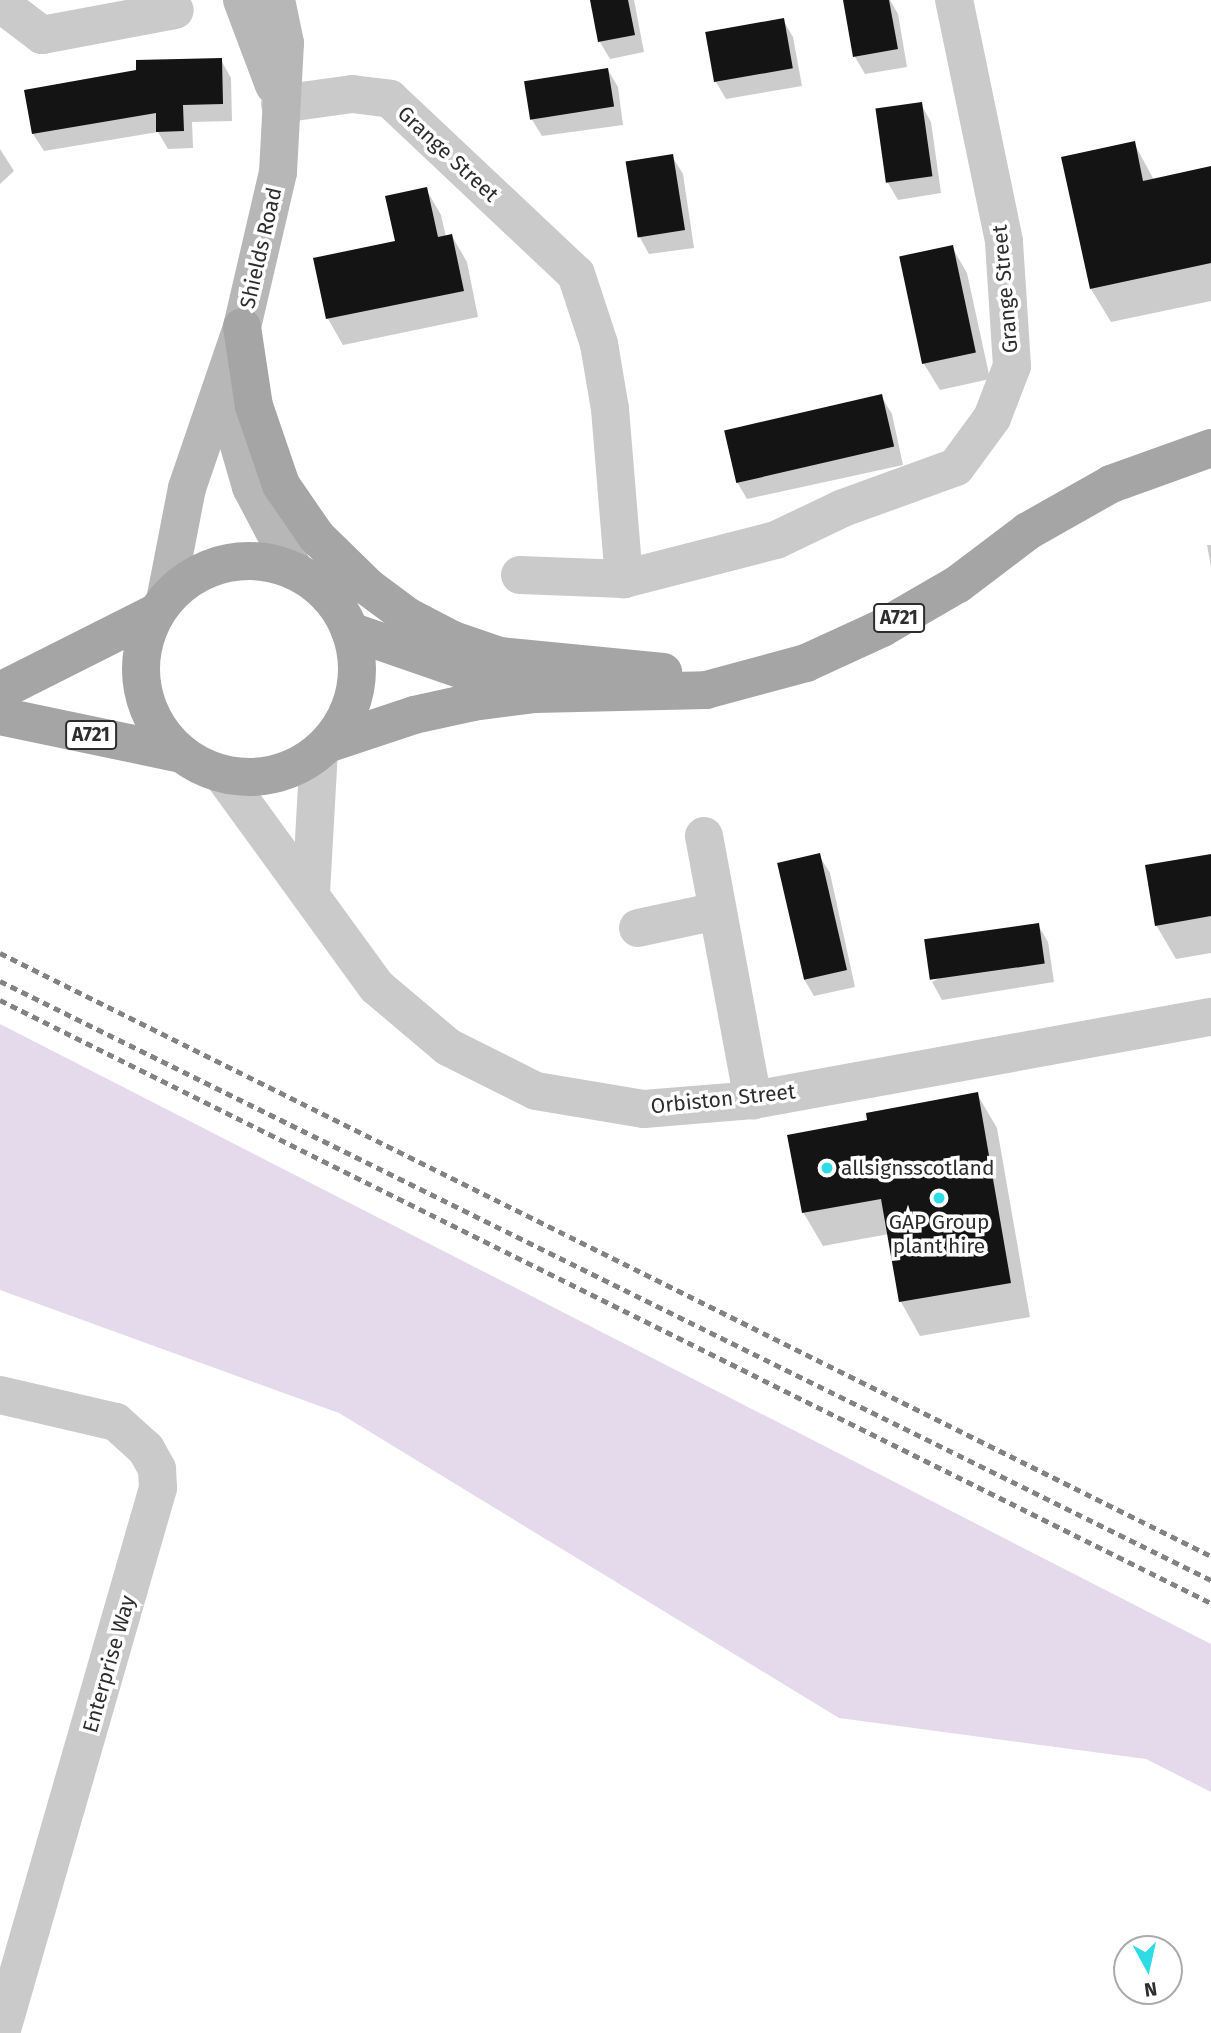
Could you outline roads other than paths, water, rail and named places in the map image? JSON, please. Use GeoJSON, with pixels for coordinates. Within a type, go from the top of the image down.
{"type":"FeatureCollection","features":[{"type":"Feature","properties":{"kind":"main road","name":"Shields Road"},"geometry":{"type":"LineString","coordinates":[[242,0],[280,104]]}},
{"type":"Feature","properties":{"kind":"main road","name":"Shields Road"},"geometry":{"type":"LineString","coordinates":[[160,607],[187,488],[223,390],[242,327],[278,172],[285,43],[276,0]]}},
{"type":"Feature","properties":{"kind":"main road"},"geometry":{"type":"LineString","coordinates":[[242,327],[254,406],[281,485],[342,565],[407,617],[453,640],[500,656],[756,679]]}},
{"type":"Feature","properties":{"kind":"main road"},"geometry":{"type":"LineString","coordinates":[[223,390],[251,487],[295,571]]}},
{"type":"Feature","properties":{"kind":"main road","name":"A721"},"geometry":{"type":"LineString","coordinates":[[323,748],[414,715],[535,694],[668,694],[756,679],[806,663],[882,628],[958,583],[1028,531],[1111,484],[1211,448]]}},
{"type":"Feature","properties":{"kind":"main road"},"geometry":{"type":"LineString","coordinates":[[0,691],[160,607],[191,577],[225,563],[260,561],[295,571],[319,586],[350,631],[357,661],[355,691],[345,719],[323,748],[278,772],[256,777],[222,774],[182,754],[150,714],[142,688],[145,637],[160,607]]}},
{"type":"Feature","properties":{"kind":"main road","name":"A721"},"geometry":{"type":"LineString","coordinates":[[350,631],[535,694]]}},
{"type":"Feature","properties":{"kind":"main road","name":"A721"},"geometry":{"type":"LineString","coordinates":[[0,716],[182,754]]}},
{"type":"Feature","properties":{"kind":"street","name":"Grange Street"},"geometry":{"type":"LineString","coordinates":[[520,575],[624,579],[776,540],[843,508],[956,467],[992,418],[1012,366],[1011,310],[1004,241],[954,0]]}},
{"type":"Feature","properties":{"kind":"street"},"geometry":{"type":"LineString","coordinates":[[0,3],[43,34],[175,10]]}},
{"type":"Feature","properties":{"kind":"street","name":"Grange Street"},"geometry":{"type":"LineString","coordinates":[[280,104],[352,94],[390,99],[576,274],[598,344],[610,409],[624,579]]}},
{"type":"Feature","properties":{"kind":"street"},"geometry":{"type":"LineString","coordinates":[[311,893],[323,748]]}},
{"type":"Feature","properties":{"kind":"street","name":"Orbiston Street"},"geometry":{"type":"LineString","coordinates":[[222,774],[311,893],[341,944],[377,987],[449,1047],[536,1091],[645,1109],[753,1100],[1211,1017]]}},
{"type":"Feature","properties":{"kind":"street"},"geometry":{"type":"LineString","coordinates":[[704,836],[753,1100]]}},
{"type":"Feature","properties":{"kind":"street"},"geometry":{"type":"LineString","coordinates":[[638,928],[717,912]]}},
{"type":"Feature","properties":{"kind":"street","name":"Enterprise Way"},"geometry":{"type":"LineString","coordinates":[[0,1395],[116,1422],[146,1449],[157,1469],[158,1488],[1,2033]]}},
{"type":"Feature","properties":{"kind":"railway"},"geometry":{"type":"LineString","coordinates":[[0,953],[1211,1556]]}},
{"type":"Feature","properties":{"kind":"railway"},"geometry":{"type":"LineString","coordinates":[[0,981],[1211,1580]]}},
{"type":"Feature","properties":{"kind":"railway"},"geometry":{"type":"LineString","coordinates":[[0,1000],[1211,1603]]}},
{"type":"Feature","properties":{"kind":"place","name":"allsignsscotland"},"geometry":{"type":"Point","coordinates":[827,1168]}},
{"type":"Feature","properties":{"kind":"place","name":"GAP Group plant hire"},"geometry":{"type":"Point","coordinates":[939,1198]}}]}
